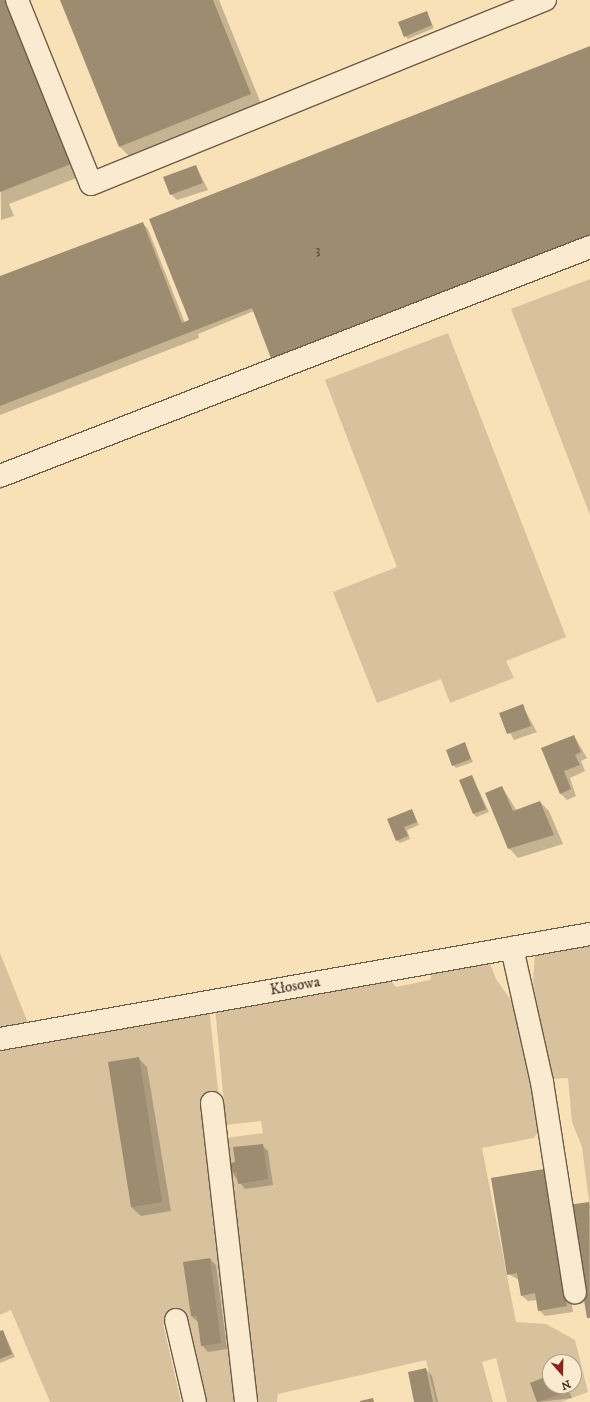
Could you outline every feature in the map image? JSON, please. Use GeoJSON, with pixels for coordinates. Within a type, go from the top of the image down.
{"type":"FeatureCollection","features":[{"type":"Feature","properties":{"kind":"street"},"geometry":{"type":"LineString","coordinates":[[18,0],[90,184],[545,0]]}},
{"type":"Feature","properties":{"kind":"street"},"geometry":{"type":"LineString","coordinates":[[0,476],[590,247]]}},
{"type":"Feature","properties":{"kind":"street","name":"Kłosowa"},"geometry":{"type":"LineString","coordinates":[[0,1039],[590,934]]}},
{"type":"Feature","properties":{"kind":"street"},"geometry":{"type":"LineString","coordinates":[[512,948],[542,1082],[575,1292]]}},
{"type":"Feature","properties":{"kind":"street"},"geometry":{"type":"LineString","coordinates":[[212,1103],[246,1402]]}},
{"type":"Feature","properties":{"kind":"street"},"geometry":{"type":"LineString","coordinates":[[176,1320],[196,1402]]}},
{"type":"Feature","properties":{"kind":"shaded area"},"geometry":{"type":"Polygon","coordinates":[[[590,279],[590,515],[511,309],[590,279]]]}},
{"type":"Feature","properties":{"kind":"shaded area"},"geometry":{"type":"Polygon","coordinates":[[[448,333],[566,637],[506,661],[514,678],[450,703],[441,679],[377,703],[333,592],[397,567],[325,380],[448,333]]]}},
{"type":"Feature","properties":{"kind":"shaded area"},"geometry":{"type":"Polygon","coordinates":[[[590,942],[590,1209],[582,1147],[572,1122],[568,1078],[551,1079],[548,1074],[533,982],[535,952],[590,942]]]}},
{"type":"Feature","properties":{"kind":"shaded area"},"geometry":{"type":"Polygon","coordinates":[[[0,953],[30,1028],[0,1033],[0,953]]]}},
{"type":"Feature","properties":{"kind":"shaded area"},"geometry":{"type":"Polygon","coordinates":[[[489,961],[496,979],[519,1012],[542,1129],[533,1138],[482,1148],[516,1322],[546,1324],[575,1340],[578,1354],[542,1354],[542,1394],[582,1394],[582,1368],[588,1392],[561,1402],[507,1402],[496,1358],[482,1362],[493,1402],[436,1402],[426,1360],[278,1394],[277,1402],[251,1402],[226,1138],[263,1133],[261,1121],[226,1125],[215,1007],[387,976],[396,987],[430,980],[435,967],[489,961]]]}},
{"type":"Feature","properties":{"kind":"shaded area"},"geometry":{"type":"Polygon","coordinates":[[[209,1008],[219,1098],[235,1402],[205,1402],[186,1317],[163,1324],[181,1402],[50,1402],[11,1310],[0,1315],[0,1048],[209,1008]]]}},
{"type":"Feature","properties":{"kind":"building"},"geometry":{"type":"Polygon","coordinates":[[[0,0],[12,0],[76,162],[0,192],[0,0]]]}},
{"type":"Feature","properties":{"kind":"building"},"geometry":{"type":"Polygon","coordinates":[[[60,0],[213,0],[251,94],[119,147],[60,0]]]}},
{"type":"Feature","properties":{"kind":"building"},"geometry":{"type":"Polygon","coordinates":[[[427,11],[432,25],[404,37],[398,22],[427,11]]]}},
{"type":"Feature","properties":{"kind":"building"},"geometry":{"type":"Polygon","coordinates":[[[590,46],[590,236],[272,361],[252,308],[0,406],[0,276],[143,222],[182,323],[189,320],[149,219],[590,46]]]}},
{"type":"Feature","properties":{"kind":"building"},"geometry":{"type":"Polygon","coordinates":[[[196,165],[203,183],[170,195],[163,177],[196,165]]]}},
{"type":"Feature","properties":{"kind":"building"},"geometry":{"type":"Polygon","coordinates":[[[523,704],[531,726],[507,734],[499,713],[523,704]]]}},
{"type":"Feature","properties":{"kind":"building"},"geometry":{"type":"Polygon","coordinates":[[[574,735],[581,752],[575,755],[580,765],[564,771],[571,789],[560,794],[541,748],[574,735]]]}},
{"type":"Feature","properties":{"kind":"building"},"geometry":{"type":"Polygon","coordinates":[[[465,742],[471,759],[452,766],[446,750],[465,742]]]}},
{"type":"Feature","properties":{"kind":"building"},"geometry":{"type":"Polygon","coordinates":[[[472,775],[486,809],[473,814],[459,780],[472,775]]]}},
{"type":"Feature","properties":{"kind":"building"},"geometry":{"type":"Polygon","coordinates":[[[502,786],[513,811],[540,801],[554,835],[508,849],[485,793],[502,786]]]}},
{"type":"Feature","properties":{"kind":"building"},"geometry":{"type":"Polygon","coordinates":[[[412,809],[417,822],[404,827],[408,836],[396,841],[387,819],[412,809]]]}},
{"type":"Feature","properties":{"kind":"building"},"geometry":{"type":"Polygon","coordinates":[[[139,1057],[162,1202],[131,1207],[108,1062],[139,1057]]]}},
{"type":"Feature","properties":{"kind":"building"},"geometry":{"type":"Polygon","coordinates":[[[263,1144],[268,1179],[238,1184],[236,1172],[231,1173],[229,1163],[235,1162],[233,1147],[263,1144]]]}},
{"type":"Feature","properties":{"kind":"building"},"geometry":{"type":"Polygon","coordinates":[[[544,1169],[567,1306],[538,1311],[535,1293],[521,1296],[517,1273],[507,1275],[491,1178],[544,1169]]]}},
{"type":"Feature","properties":{"kind":"building"},"geometry":{"type":"Polygon","coordinates":[[[589,1202],[590,1318],[587,1318],[568,1205],[589,1202]]]}},
{"type":"Feature","properties":{"kind":"building"},"geometry":{"type":"Polygon","coordinates":[[[210,1258],[221,1343],[201,1346],[197,1316],[191,1316],[183,1262],[210,1258]]]}},
{"type":"Feature","properties":{"kind":"building"},"geometry":{"type":"Polygon","coordinates":[[[3,1330],[12,1354],[0,1359],[0,1331],[3,1330]]]}},
{"type":"Feature","properties":{"kind":"building"},"geometry":{"type":"Polygon","coordinates":[[[426,1368],[433,1402],[414,1402],[408,1372],[426,1368]]]}},
{"type":"Feature","properties":{"kind":"building"},"geometry":{"type":"Polygon","coordinates":[[[542,1378],[542,1394],[560,1394],[537,1402],[530,1383],[542,1378]]]}},
{"type":"Feature","properties":{"kind":"building"},"geometry":{"type":"Polygon","coordinates":[[[373,1398],[374,1402],[360,1402],[360,1401],[373,1398]]]}}]}
